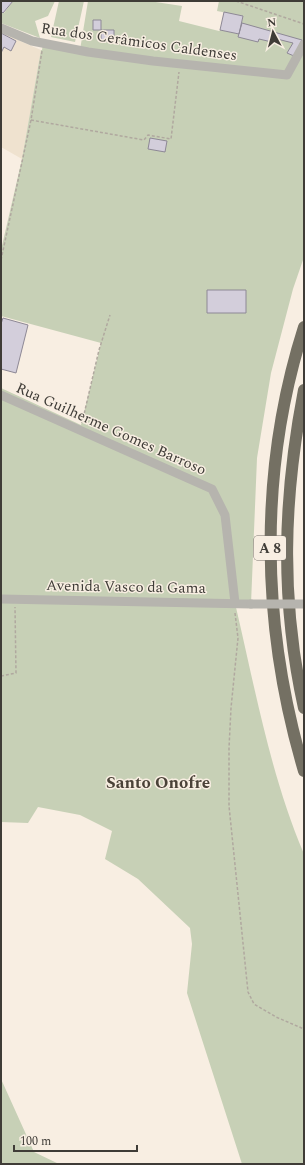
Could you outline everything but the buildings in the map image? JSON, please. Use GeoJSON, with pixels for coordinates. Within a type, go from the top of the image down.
{"type":"FeatureCollection","features":[{"type":"Feature","properties":{"kind":"highway","name":"A 8"},"geometry":{"type":"LineString","coordinates":[[304,327],[288,383],[280,430],[273,485],[270,554],[273,614],[281,677],[288,713],[304,771]]}},
{"type":"Feature","properties":{"kind":"highway","name":"A 8"},"geometry":{"type":"LineString","coordinates":[[304,390],[289,490],[286,554],[293,643],[304,708]]}},
{"type":"Feature","properties":{"kind":"street","name":"Rua dos Cerâmicos Caldenses"},"geometry":{"type":"LineString","coordinates":[[1,28],[32,41],[88,52],[288,76],[304,44]]}},
{"type":"Feature","properties":{"kind":"street","name":"Rua Guilherme Gomes Barroso"},"geometry":{"type":"LineString","coordinates":[[1,396],[212,489],[225,515],[234,603]]}},
{"type":"Feature","properties":{"kind":"street","name":"Avenida Vasco da Gama"},"geometry":{"type":"LineString","coordinates":[[1,598],[304,604]]}},
{"type":"Feature","properties":{"kind":"path"},"geometry":{"type":"LineString","coordinates":[[236,1],[304,24]]}},
{"type":"Feature","properties":{"kind":"path"},"geometry":{"type":"LineString","coordinates":[[1,260],[31,120],[43,44]]}},
{"type":"Feature","properties":{"kind":"path"},"geometry":{"type":"LineString","coordinates":[[31,120],[144,140],[148,135],[171,139],[180,64]]}},
{"type":"Feature","properties":{"kind":"path"},"geometry":{"type":"LineString","coordinates":[[80,430],[99,350],[110,315]]}},
{"type":"Feature","properties":{"kind":"path"},"geometry":{"type":"LineString","coordinates":[[1,676],[16,673],[14,599]]}},
{"type":"Feature","properties":{"kind":"path"},"geometry":{"type":"LineString","coordinates":[[234,603],[238,638],[231,715],[228,806],[248,992],[254,1004],[276,1017],[304,1029]]}},
{"type":"Feature","properties":{"kind":"shaded area"},"geometry":{"type":"Polygon","coordinates":[[[1,31],[41,50],[22,159],[1,147],[1,31]]]}},
{"type":"Feature","properties":{"kind":"green space"},"geometry":{"type":"Polygon","coordinates":[[[13,1],[55,1],[48,16],[35,21],[40,38],[1,23],[1,11],[4,13],[13,1]]]}},
{"type":"Feature","properties":{"kind":"green space"},"geometry":{"type":"Polygon","coordinates":[[[59,1],[84,1],[75,42],[51,37],[59,1]]]}},
{"type":"Feature","properties":{"kind":"green space"},"geometry":{"type":"Polygon","coordinates":[[[88,1],[149,1],[182,6],[179,21],[219,31],[239,34],[243,16],[217,11],[219,1],[304,1],[304,257],[293,289],[271,373],[257,458],[251,604],[235,603],[272,762],[292,824],[304,854],[304,1164],[242,1164],[187,993],[192,944],[190,928],[138,879],[105,859],[112,831],[80,815],[38,807],[28,823],[1,822],[1,388],[81,425],[101,343],[1,316],[1,250],[22,159],[43,43],[80,50],[88,1]]]}},
{"type":"Feature","properties":{"kind":"green space"},"geometry":{"type":"Polygon","coordinates":[[[1,1079],[34,1152],[59,1164],[1,1164],[1,1079]]]}},
{"type":"Feature","properties":{"kind":"district","name":"Santo Onofre"},"geometry":{"type":"Point","coordinates":[158,783]}}]}
